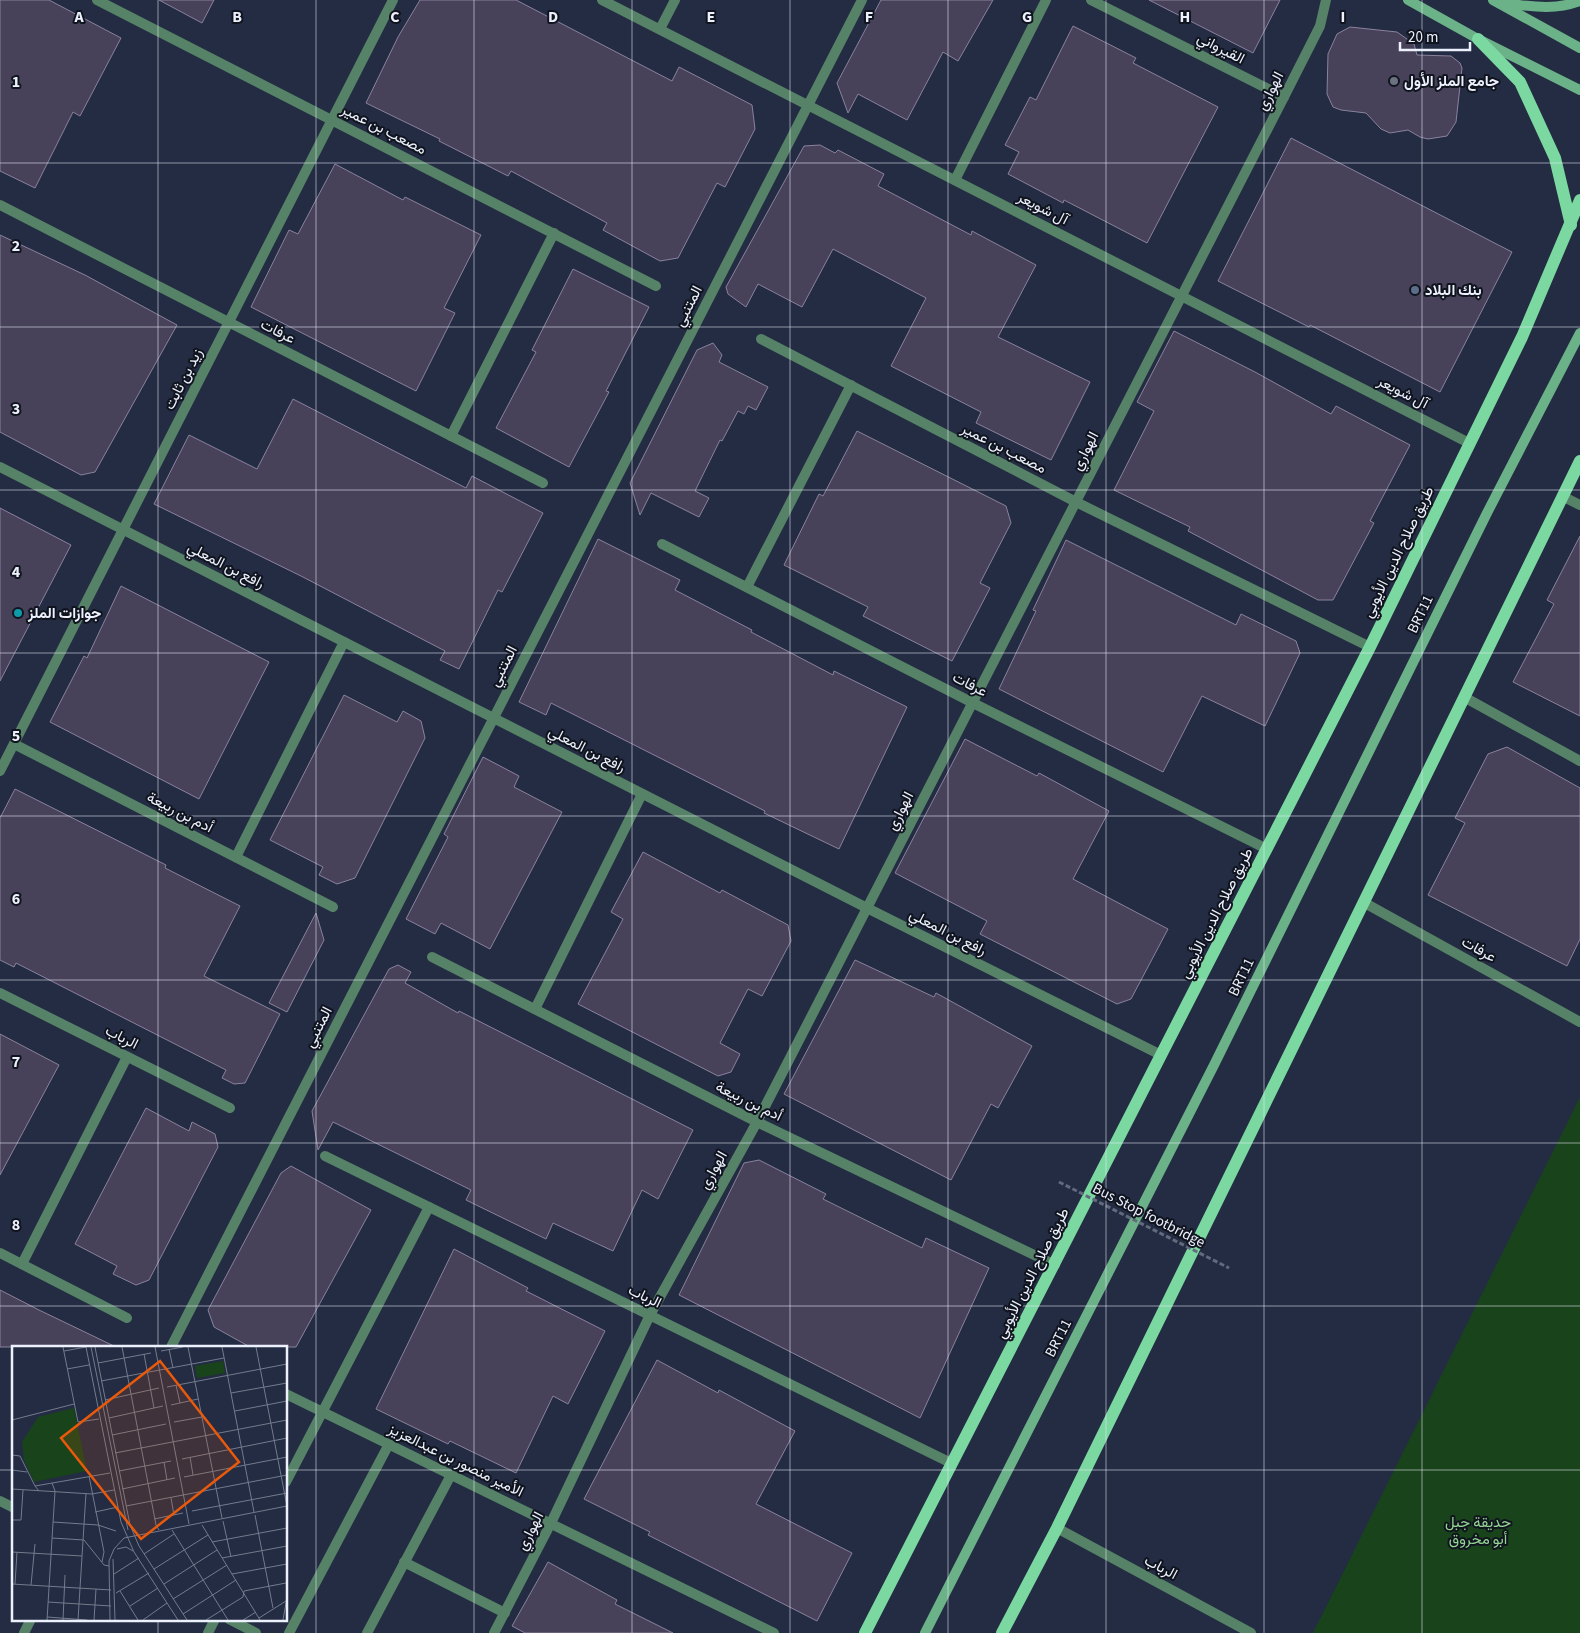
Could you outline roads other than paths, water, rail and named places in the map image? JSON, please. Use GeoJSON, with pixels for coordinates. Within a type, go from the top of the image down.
{"type":"FeatureCollection","features":[{"type":"Feature","properties":{"kind":"main road"},"geometry":{"type":"LineString","coordinates":[[1408,0],[1478,39],[1580,90]]}},
{"type":"Feature","properties":{"kind":"main road"},"geometry":{"type":"LineString","coordinates":[[1495,1],[1546,8],[1563,7],[1580,1]]}},
{"type":"Feature","properties":{"kind":"main road"},"geometry":{"type":"LineString","coordinates":[[1495,1],[1580,48]]}},
{"type":"Feature","properties":{"kind":"main road"},"geometry":{"type":"LineString","coordinates":[[1478,39],[1520,82],[1555,158],[1571,225]]}},
{"type":"Feature","properties":{"kind":"main road","name":"طريق صلاح الدين الأيوبي"},"geometry":{"type":"LineString","coordinates":[[865,1633],[951,1463],[1055,1266],[1370,647],[1522,337],[1580,200]]}},
{"type":"Feature","properties":{"kind":"main road","name":"BRT11"},"geometry":{"type":"LineString","coordinates":[[925,1633],[1214,1065],[1487,513],[1580,333]]}},
{"type":"Feature","properties":{"kind":"main road"},"geometry":{"type":"LineString","coordinates":[[1002,1633],[1057,1528],[1580,461]]}},
{"type":"Feature","properties":{"kind":"street","name":"مصعب بن عمير"},"geometry":{"type":"LineString","coordinates":[[97,0],[656,286]]}},
{"type":"Feature","properties":{"kind":"street","name":"زيد بن ثابت"},"geometry":{"type":"LineString","coordinates":[[0,771],[393,0]]}},
{"type":"Feature","properties":{"kind":"street","name":"آل شويعر"},"geometry":{"type":"LineString","coordinates":[[602,0],[1469,442]]}},
{"type":"Feature","properties":{"kind":"street"},"geometry":{"type":"LineString","coordinates":[[660,29],[675,0]]}},
{"type":"Feature","properties":{"kind":"street","name":"المتنبي"},"geometry":{"type":"LineString","coordinates":[[172,1346],[862,0]]}},
{"type":"Feature","properties":{"kind":"street"},"geometry":{"type":"LineString","coordinates":[[955,180],[1046,0]]}},
{"type":"Feature","properties":{"kind":"street","name":"القيرواني"},"geometry":{"type":"LineString","coordinates":[[1091,0],[1284,97]]}},
{"type":"Feature","properties":{"kind":"street","name":"الهواري"},"geometry":{"type":"LineString","coordinates":[[494,1633],[551,1524],[650,1315],[757,1122],[1284,97],[1320,26],[1326,0]]}},
{"type":"Feature","properties":{"kind":"street","name":"عرفات"},"geometry":{"type":"LineString","coordinates":[[0,205],[542,483]]}},
{"type":"Feature","properties":{"kind":"street"},"geometry":{"type":"LineString","coordinates":[[451,436],[554,233]]}},
{"type":"Feature","properties":{"kind":"street","name":"مصعب بن عمير"},"geometry":{"type":"LineString","coordinates":[[761,339],[1076,502],[1370,647]]}},
{"type":"Feature","properties":{"kind":"street"},"geometry":{"type":"LineString","coordinates":[[747,587],[851,386]]}},
{"type":"Feature","properties":{"kind":"street","name":"رافع بن المعلي"},"geometry":{"type":"LineString","coordinates":[[0,467],[867,908],[1161,1055]]}},
{"type":"Feature","properties":{"kind":"street"},"geometry":{"type":"LineString","coordinates":[[1562,496],[1580,504]]}},
{"type":"Feature","properties":{"kind":"street","name":"عرفات"},"geometry":{"type":"LineString","coordinates":[[662,544],[973,703],[1267,849]]}},
{"type":"Feature","properties":{"kind":"street"},"geometry":{"type":"LineString","coordinates":[[236,857],[344,642]]}},
{"type":"Feature","properties":{"kind":"street"},"geometry":{"type":"LineString","coordinates":[[1464,698],[1580,761]]}},
{"type":"Feature","properties":{"kind":"street","name":"أدم بن ربيعة"},"geometry":{"type":"LineString","coordinates":[[14,744],[332,906]]}},
{"type":"Feature","properties":{"kind":"street"},"geometry":{"type":"LineString","coordinates":[[535,1009],[642,794]]}},
{"type":"Feature","properties":{"kind":"street","name":"عرفات"},"geometry":{"type":"LineString","coordinates":[[1363,902],[1580,1022]]}},
{"type":"Feature","properties":{"kind":"street","name":"أدم بن ربيعة"},"geometry":{"type":"LineString","coordinates":[[432,957],[757,1122],[1055,1266]]}},
{"type":"Feature","properties":{"kind":"street","name":"الرباب"},"geometry":{"type":"LineString","coordinates":[[0,992],[230,1108]]}},
{"type":"Feature","properties":{"kind":"street"},"geometry":{"type":"LineString","coordinates":[[22,1264],[128,1057]]}},
{"type":"Feature","properties":{"kind":"street","name":"الرباب"},"geometry":{"type":"LineString","coordinates":[[325,1156],[951,1463]]}},
{"type":"Feature","properties":{"kind":"street"},"geometry":{"type":"LineString","coordinates":[[288,1478],[429,1207]]}},
{"type":"Feature","properties":{"kind":"street"},"geometry":{"type":"LineString","coordinates":[[0,1253],[127,1318]]}},
{"type":"Feature","properties":{"kind":"street","name":"الأمير منصور بن عبدالعزيز"},"geometry":{"type":"LineString","coordinates":[[288,1395],[774,1633]]}},
{"type":"Feature","properties":{"kind":"street"},"geometry":{"type":"LineString","coordinates":[[289,1633],[389,1444]]}},
{"type":"Feature","properties":{"kind":"street"},"geometry":{"type":"LineString","coordinates":[[367,1633],[451,1475]]}},
{"type":"Feature","properties":{"kind":"street"},"geometry":{"type":"LineString","coordinates":[[0,1501],[12,1507]]}},
{"type":"Feature","properties":{"kind":"street","name":"الرباب"},"geometry":{"type":"LineString","coordinates":[[1057,1528],[1251,1633]]}},
{"type":"Feature","properties":{"kind":"street"},"geometry":{"type":"LineString","coordinates":[[404,1562],[505,1613]]}},
{"type":"Feature","properties":{"kind":"street"},"geometry":{"type":"LineString","coordinates":[[24,1633],[30,1620]]}},
{"type":"Feature","properties":{"kind":"street"},"geometry":{"type":"LineString","coordinates":[[208,1633],[214,1620]]}},
{"type":"Feature","properties":{"kind":"street"},"geometry":{"type":"LineString","coordinates":[[231,1620],[256,1633]]}},
{"type":"Feature","properties":{"kind":"place","name":"جامع الملز الأول"},"geometry":{"type":"Point","coordinates":[1394,81]}},
{"type":"Feature","properties":{"kind":"place","name":"بنك البلاد"},"geometry":{"type":"Point","coordinates":[1415,290]}},
{"type":"Feature","properties":{"kind":"place","name":"جوازات الملز"},"geometry":{"type":"Point","coordinates":[18,613]}},
{"type":"Feature","properties":{"kind":"park label","name":"حديقة جبل أبو مخروق"},"geometry":{"type":"Point","coordinates":[1478,1530]}}]}
